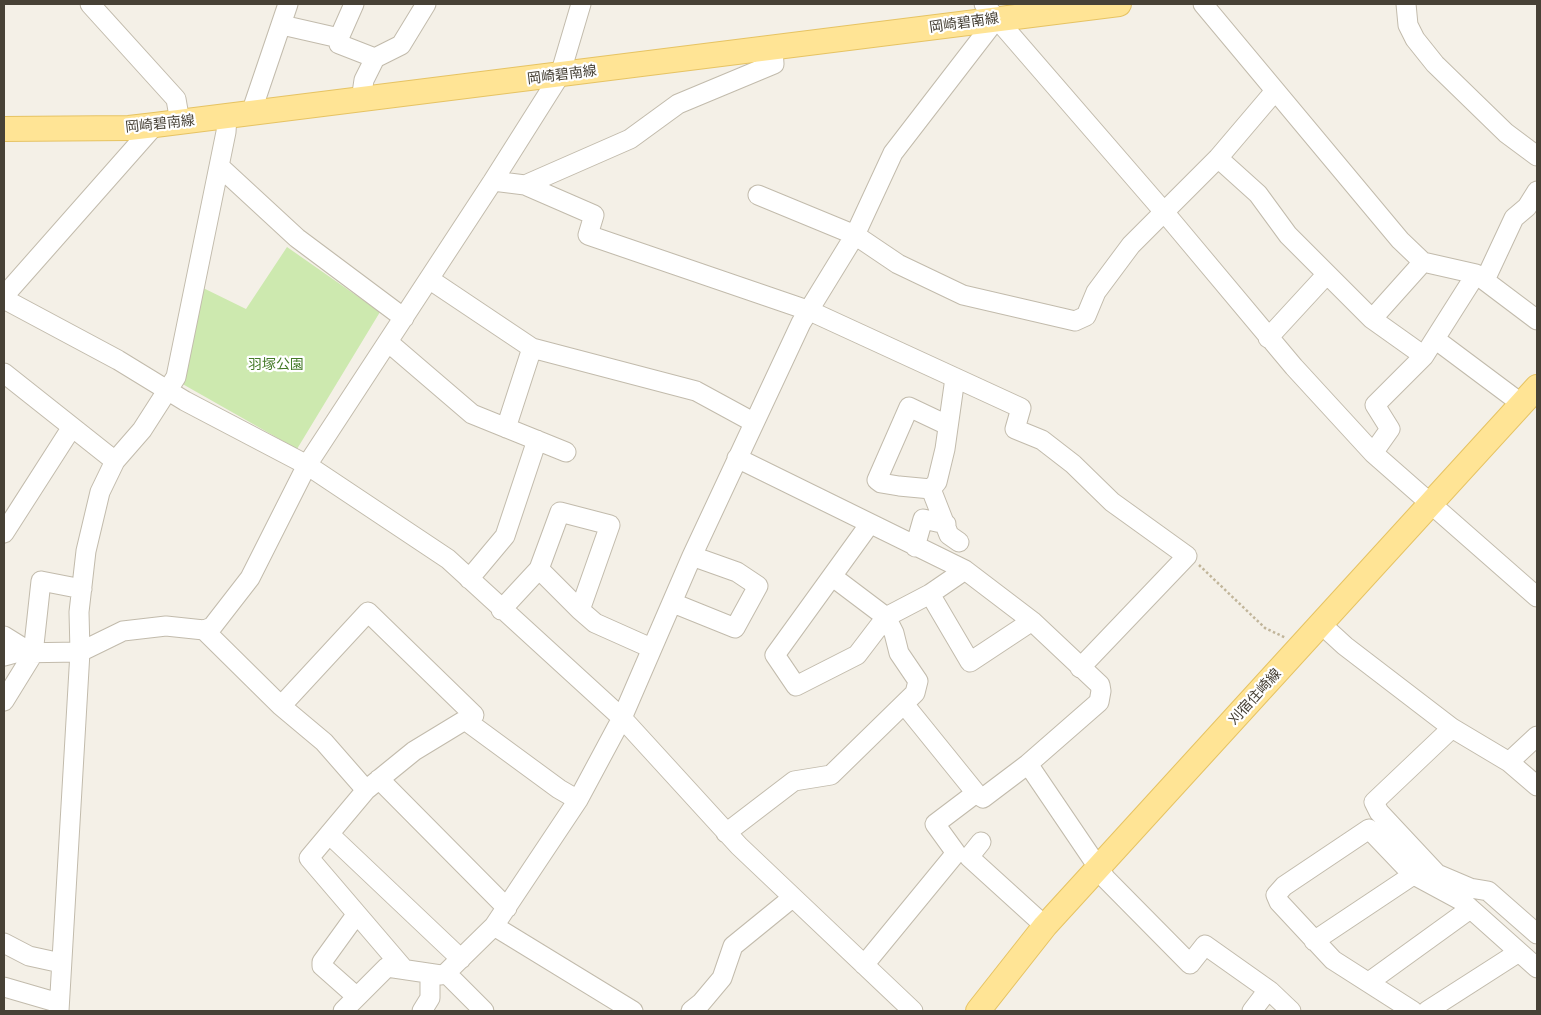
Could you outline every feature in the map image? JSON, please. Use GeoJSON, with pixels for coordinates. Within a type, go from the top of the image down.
{"type":"FeatureCollection","features":[{"type":"Feature","properties":{"kind":"main road","name":"岡崎碧南線"},"geometry":{"type":"LineString","coordinates":[[4,129],[129,128],[773,49],[990,11],[1119,4]]}},
{"type":"Feature","properties":{"kind":"main road","name":"刈宿住崎線"},"geometry":{"type":"LineString","coordinates":[[978,1011],[1045,926],[1299,647],[1432,505],[1530,395]]}},
{"type":"Feature","properties":{"kind":"street"},"geometry":{"type":"LineString","coordinates":[[90,4],[176,99],[180,122]]}},
{"type":"Feature","properties":{"kind":"street"},"geometry":{"type":"LineString","coordinates":[[251,112],[288,4]]}},
{"type":"Feature","properties":{"kind":"street"},"geometry":{"type":"LineString","coordinates":[[354,4],[339,38],[339,44],[375,58]]}},
{"type":"Feature","properties":{"kind":"street"},"geometry":{"type":"LineString","coordinates":[[361,100],[364,80],[375,58],[401,45],[426,4]]}},
{"type":"Feature","properties":{"kind":"street"},"geometry":{"type":"LineString","coordinates":[[4,656],[80,652],[123,631],[166,626],[204,630],[212,627],[250,578],[307,465],[560,75],[581,4]]}},
{"type":"Feature","properties":{"kind":"street"},"geometry":{"type":"LineString","coordinates":[[1203,4],[1400,240],[1424,262],[1480,277],[1537,320]]}},
{"type":"Feature","properties":{"kind":"street"},"geometry":{"type":"LineString","coordinates":[[1406,4],[1408,25],[1415,39],[1435,64],[1506,132],[1537,156]]}},
{"type":"Feature","properties":{"kind":"street"},"geometry":{"type":"LineString","coordinates":[[422,1011],[430,998],[438,974],[461,959],[494,926],[578,800],[622,718],[692,556],[753,422],[801,323],[855,235],[893,153],[990,11],[1165,213],[1268,338],[1373,453],[1537,597]]}},
{"type":"Feature","properties":{"kind":"street"},"geometry":{"type":"LineString","coordinates":[[282,25],[339,38]]}},
{"type":"Feature","properties":{"kind":"street"},"geometry":{"type":"LineString","coordinates":[[525,185],[630,139],[678,104],[774,64],[773,49]]}},
{"type":"Feature","properties":{"kind":"street"},"geometry":{"type":"LineString","coordinates":[[758,195],[855,235],[898,264],[963,295],[1075,321],[1086,316],[1096,292],[1131,245],[1218,158],[1275,91]]}},
{"type":"Feature","properties":{"kind":"street"},"geometry":{"type":"LineString","coordinates":[[4,987],[59,1007],[80,652],[79,612],[86,551],[100,492],[115,461],[142,430],[176,377],[219,166],[227,116]]}},
{"type":"Feature","properties":{"kind":"street"},"geometry":{"type":"LineString","coordinates":[[155,125],[4,297],[118,360],[167,390],[307,465],[448,559],[501,610],[622,718],[726,833],[909,1010]]}},
{"type":"Feature","properties":{"kind":"street"},"geometry":{"type":"LineString","coordinates":[[1218,158],[1258,194],[1288,235],[1372,319],[1424,356]]}},
{"type":"Feature","properties":{"kind":"street"},"geometry":{"type":"LineString","coordinates":[[219,166],[297,238],[404,318]]}},
{"type":"Feature","properties":{"kind":"street"},"geometry":{"type":"LineString","coordinates":[[493,181],[525,185],[594,215],[588,235],[810,311],[1022,408],[1015,429],[1042,440],[1072,464],[1112,502],[1187,556],[1080,668]]}},
{"type":"Feature","properties":{"kind":"street"},"geometry":{"type":"LineString","coordinates":[[1373,453],[1390,429],[1375,405],[1424,356],[1480,277],[1514,218],[1527,207],[1537,191]]}},
{"type":"Feature","properties":{"kind":"street"},"geometry":{"type":"LineString","coordinates":[[1372,319],[1424,262]]}},
{"type":"Feature","properties":{"kind":"street"},"geometry":{"type":"LineString","coordinates":[[1268,338],[1327,274]]}},
{"type":"Feature","properties":{"kind":"street"},"geometry":{"type":"LineString","coordinates":[[429,279],[532,348],[696,391],[753,422]]}},
{"type":"Feature","properties":{"kind":"street"},"geometry":{"type":"LineString","coordinates":[[1435,339],[1530,395]]}},
{"type":"Feature","properties":{"kind":"street"},"geometry":{"type":"LineString","coordinates":[[388,342],[472,414],[566,452]]}},
{"type":"Feature","properties":{"kind":"street"},"geometry":{"type":"LineString","coordinates":[[506,428],[532,348]]}},
{"type":"Feature","properties":{"kind":"street"},"geometry":{"type":"LineString","coordinates":[[4,373],[115,461]]}},
{"type":"Feature","properties":{"kind":"street"},"geometry":{"type":"LineString","coordinates":[[931,489],[937,482],[955,378]]}},
{"type":"Feature","properties":{"kind":"street"},"geometry":{"type":"LineString","coordinates":[[931,489],[880,483],[877,480],[909,407],[947,425]]}},
{"type":"Feature","properties":{"kind":"street"},"geometry":{"type":"LineString","coordinates":[[4,533],[72,427]]}},
{"type":"Feature","properties":{"kind":"street"},"geometry":{"type":"LineString","coordinates":[[468,579],[505,536],[537,440]]}},
{"type":"Feature","properties":{"kind":"street"},"geometry":{"type":"LineString","coordinates":[[737,458],[965,570],[1032,621],[1100,685],[1099,702],[1028,764],[983,798],[976,793],[904,704]]}},
{"type":"Feature","properties":{"kind":"street"},"geometry":{"type":"LineString","coordinates":[[931,489],[949,535],[959,542]]}},
{"type":"Feature","properties":{"kind":"street"},"geometry":{"type":"LineString","coordinates":[[501,610],[539,569],[560,512],[610,525],[580,610]]}},
{"type":"Feature","properties":{"kind":"street"},"geometry":{"type":"LineString","coordinates":[[915,547],[923,519],[946,524]]}},
{"type":"Feature","properties":{"kind":"street"},"geometry":{"type":"LineString","coordinates":[[869,524],[833,577],[775,655],[796,686],[857,655],[886,617],[930,594],[965,570]]}},
{"type":"Feature","properties":{"kind":"street"},"geometry":{"type":"LineString","coordinates":[[673,603],[735,628],[758,586],[738,572],[692,556]]}},
{"type":"Feature","properties":{"kind":"street"},"geometry":{"type":"LineString","coordinates":[[539,569],[595,623],[651,648]]}},
{"type":"Feature","properties":{"kind":"street"},"geometry":{"type":"LineString","coordinates":[[726,833],[794,781],[830,775],[915,694],[918,681],[899,653],[894,633],[886,617],[833,577]]}},
{"type":"Feature","properties":{"kind":"street"},"geometry":{"type":"LineString","coordinates":[[4,701],[33,654],[41,581],[82,589]]}},
{"type":"Feature","properties":{"kind":"street"},"geometry":{"type":"LineString","coordinates":[[930,594],[970,662],[1032,621]]}},
{"type":"Feature","properties":{"kind":"street"},"geometry":{"type":"LineString","coordinates":[[281,706],[368,612],[474,714],[558,789],[578,800]]}},
{"type":"Feature","properties":{"kind":"street"},"geometry":{"type":"LineString","coordinates":[[1321,624],[1345,646],[1452,728],[1509,762],[1537,786]]}},
{"type":"Feature","properties":{"kind":"street"},"geometry":{"type":"LineString","coordinates":[[204,630],[281,706],[372,784],[506,908]]}},
{"type":"Feature","properties":{"kind":"street"},"geometry":{"type":"LineString","coordinates":[[4,636],[33,654]]}},
{"type":"Feature","properties":{"kind":"street"},"geometry":{"type":"LineString","coordinates":[[404,969],[309,858],[372,784],[414,751],[474,714]]}},
{"type":"Feature","properties":{"kind":"street"},"geometry":{"type":"LineString","coordinates":[[1452,728],[1374,802],[1379,812],[1438,874],[1470,888],[1488,890],[1537,934]]}},
{"type":"Feature","properties":{"kind":"street"},"geometry":{"type":"LineString","coordinates":[[1509,762],[1537,736]]}},
{"type":"Feature","properties":{"kind":"street"},"geometry":{"type":"LineString","coordinates":[[1028,764],[1098,870],[1190,964],[1205,945],[1268,990],[1291,1011]]}},
{"type":"Feature","properties":{"kind":"street"},"geometry":{"type":"LineString","coordinates":[[864,966],[956,853],[935,824],[976,793]]}},
{"type":"Feature","properties":{"kind":"street"},"geometry":{"type":"LineString","coordinates":[[1413,1011],[1333,960],[1279,902],[1276,895],[1284,886],[1369,829],[1413,875],[1462,901],[1537,968]]}},
{"type":"Feature","properties":{"kind":"street"},"geometry":{"type":"LineString","coordinates":[[329,834],[461,959]]}},
{"type":"Feature","properties":{"kind":"street"},"geometry":{"type":"LineString","coordinates":[[981,842],[969,857],[1045,926]]}},
{"type":"Feature","properties":{"kind":"street"},"geometry":{"type":"LineString","coordinates":[[1314,941],[1413,875]]}},
{"type":"Feature","properties":{"kind":"street"},"geometry":{"type":"LineString","coordinates":[[691,1011],[701,1004],[722,978],[733,946],[792,898]]}},
{"type":"Feature","properties":{"kind":"street"},"geometry":{"type":"LineString","coordinates":[[1369,982],[1470,910]]}},
{"type":"Feature","properties":{"kind":"street"},"geometry":{"type":"LineString","coordinates":[[356,915],[322,962],[322,966],[357,997]]}},
{"type":"Feature","properties":{"kind":"street"},"geometry":{"type":"LineString","coordinates":[[494,926],[633,1011]]}},
{"type":"Feature","properties":{"kind":"street"},"geometry":{"type":"LineString","coordinates":[[4,943],[29,956],[61,963]]}},
{"type":"Feature","properties":{"kind":"street"},"geometry":{"type":"LineString","coordinates":[[1427,1011],[1519,952]]}},
{"type":"Feature","properties":{"kind":"street"},"geometry":{"type":"LineString","coordinates":[[343,1011],[387,967],[438,974],[484,1011]]}},
{"type":"Feature","properties":{"kind":"street"},"geometry":{"type":"LineString","coordinates":[[1252,1011],[1268,990]]}},
{"type":"Feature","properties":{"kind":"path"},"geometry":{"type":"LineString","coordinates":[[1187,556],[1218,582],[1265,628],[1292,640],[1299,647]]}},
{"type":"Feature","properties":{"kind":"green space","name":"羽塚公園"},"geometry":{"type":"Polygon","coordinates":[[[287,247],[380,312],[297,449],[179,382],[195,284],[246,309],[287,247]]]}}]}
